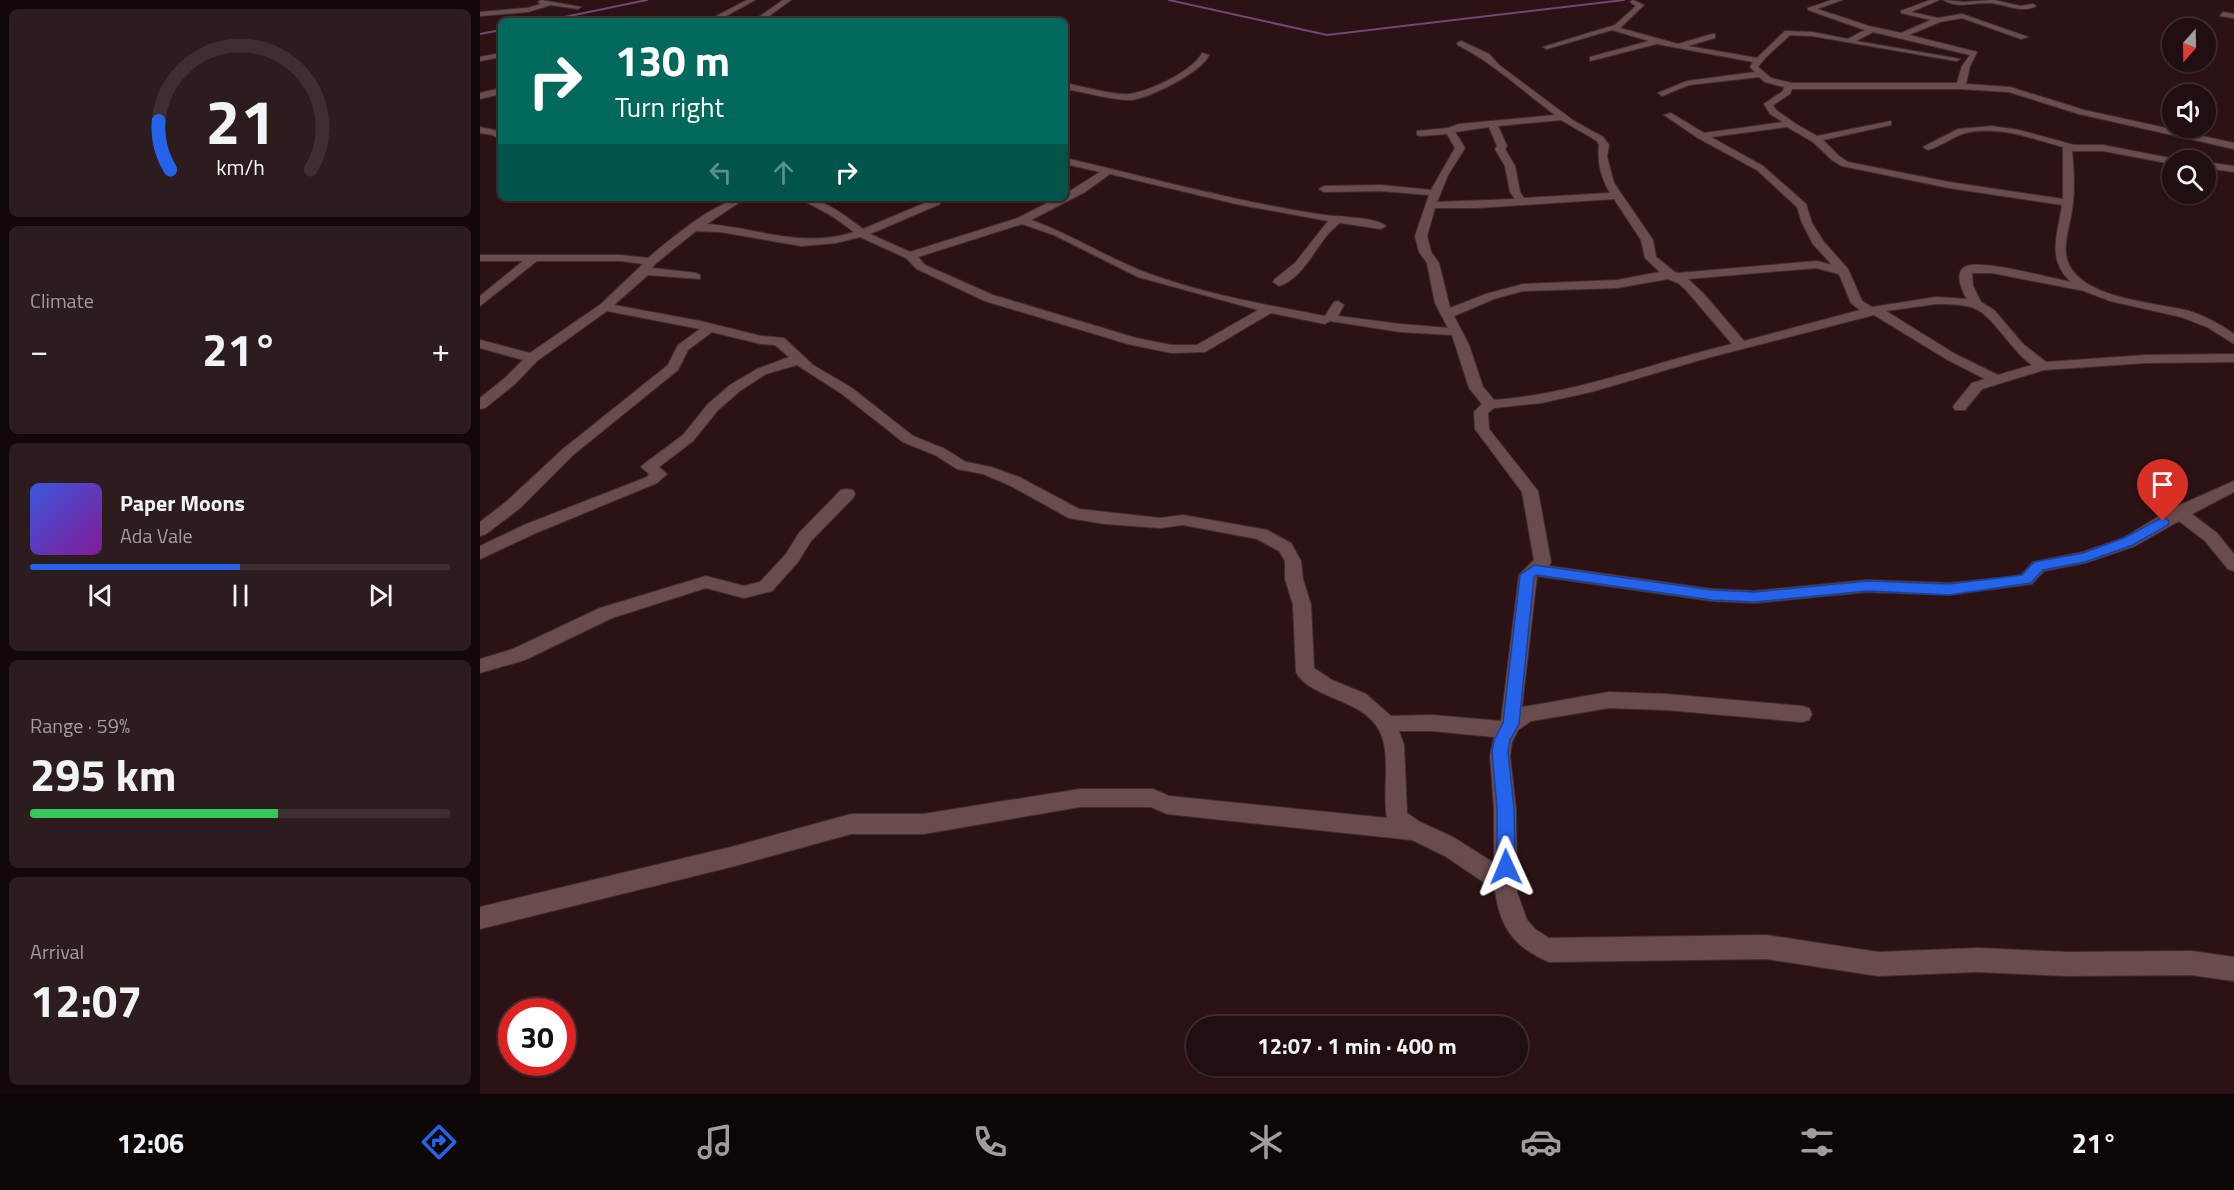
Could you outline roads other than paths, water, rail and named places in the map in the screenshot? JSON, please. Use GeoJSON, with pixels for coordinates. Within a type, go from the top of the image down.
{"type":"FeatureCollection","features":[{"type":"Feature","properties":{"kind":"street"},"geometry":{"type":"LineString","coordinates":[[717,18],[752,0]]}},
{"type":"Feature","properties":{"kind":"street"},"geometry":{"type":"LineString","coordinates":[[761,18],[788,0]]}},
{"type":"Feature","properties":{"kind":"street"},"geometry":{"type":"LineString","coordinates":[[1839,0],[1810,9],[1872,29],[1974,54],[1968,61],[1960,80],[1961,86]]}},
{"type":"Feature","properties":{"kind":"street"},"geometry":{"type":"LineString","coordinates":[[1936,0],[1903,12],[1938,20]]}},
{"type":"Feature","properties":{"kind":"street"},"geometry":{"type":"LineString","coordinates":[[1946,0],[1964,4],[1984,1],[2020,8],[2032,6]]}},
{"type":"Feature","properties":{"kind":"street"},"geometry":{"type":"LineString","coordinates":[[527,1],[578,7]]}},
{"type":"Feature","properties":{"kind":"street"},"geometry":{"type":"LineString","coordinates":[[1547,47],[1619,26],[1619,23],[1641,5],[1633,2]]}},
{"type":"Feature","properties":{"kind":"street"},"geometry":{"type":"LineString","coordinates":[[480,14],[528,10],[551,3]]}},
{"type":"Feature","properties":{"kind":"street"},"geometry":{"type":"LineString","coordinates":[[2223,14],[2234,16]]}},
{"type":"Feature","properties":{"kind":"street"},"geometry":{"type":"LineString","coordinates":[[1904,35],[1938,20],[1962,16],[2024,37]]}},
{"type":"Feature","properties":{"kind":"street"},"geometry":{"type":"LineString","coordinates":[[1612,28],[1676,46],[1759,61]]}},
{"type":"Feature","properties":{"kind":"street"},"geometry":{"type":"LineString","coordinates":[[1849,42],[1872,29]]}},
{"type":"Feature","properties":{"kind":"street"},"geometry":{"type":"LineString","coordinates":[[1968,61],[1812,34],[1788,33],[1754,67],[1772,82],[1789,85],[1823,87],[1961,86],[2017,91],[2082,112],[2234,146]]}},
{"type":"Feature","properties":{"kind":"street"},"geometry":{"type":"LineString","coordinates":[[1676,46],[1712,36]]}},
{"type":"Feature","properties":{"kind":"street"},"geometry":{"type":"LineString","coordinates":[[1593,60],[1656,41]]}},
{"type":"Feature","properties":{"kind":"street"},"geometry":{"type":"LineString","coordinates":[[1461,43],[1486,56],[1496,67],[1563,117],[1600,139],[1604,145],[1602,152],[1604,162],[1616,196],[1641,229],[1647,240],[1646,248],[1649,255],[1661,270],[1676,277],[1695,291],[1741,346]]}},
{"type":"Feature","properties":{"kind":"street"},"geometry":{"type":"LineString","coordinates":[[1068,87],[1130,97],[1179,79],[1203,60],[1205,55]]}},
{"type":"Feature","properties":{"kind":"street"},"geometry":{"type":"LineString","coordinates":[[480,59],[498,56]]}},
{"type":"Feature","properties":{"kind":"street"},"geometry":{"type":"LineString","coordinates":[[1662,93],[1687,83],[1760,74]]}},
{"type":"Feature","properties":{"kind":"street"},"geometry":{"type":"LineString","coordinates":[[1789,85],[1786,92],[1768,104],[1790,125],[1801,129],[1823,146],[1835,160],[1949,185],[2068,203]]}},
{"type":"Feature","properties":{"kind":"street"},"geometry":{"type":"LineString","coordinates":[[480,96],[498,92]]}},
{"type":"Feature","properties":{"kind":"street"},"geometry":{"type":"LineString","coordinates":[[1668,115],[1760,168],[1802,206],[1807,223],[1819,244],[1842,269],[1857,303],[1911,330],[1945,354],[1997,379]]}},
{"type":"Feature","properties":{"kind":"street"},"geometry":{"type":"LineString","coordinates":[[1420,133],[1563,117]]}},
{"type":"Feature","properties":{"kind":"street"},"geometry":{"type":"LineString","coordinates":[[1814,139],[1888,123]]}},
{"type":"Feature","properties":{"kind":"street"},"geometry":{"type":"LineString","coordinates":[[1491,124],[1497,131],[1497,138],[1502,146],[1500,149],[1510,166],[1515,192],[1521,202]]}},
{"type":"Feature","properties":{"kind":"street"},"geometry":{"type":"LineString","coordinates":[[1701,136],[1790,125]]}},
{"type":"Feature","properties":{"kind":"street"},"geometry":{"type":"LineString","coordinates":[[1928,147],[1946,142],[1959,132],[1985,127],[2072,147],[2107,149],[2162,159]]}},
{"type":"Feature","properties":{"kind":"street"},"geometry":{"type":"LineString","coordinates":[[480,130],[498,135]]}},
{"type":"Feature","properties":{"kind":"street"},"geometry":{"type":"LineString","coordinates":[[1450,131],[1460,148],[1435,193],[1428,224],[1421,236],[1425,252],[1433,263],[1441,303],[1457,332],[1476,388],[1490,404]]}},
{"type":"Feature","properties":{"kind":"street"},"geometry":{"type":"LineString","coordinates":[[2072,147],[2067,149],[2068,203],[2060,257],[2067,274],[2085,288]]}},
{"type":"Feature","properties":{"kind":"street"},"geometry":{"type":"LineString","coordinates":[[1068,162],[1178,189],[1315,217],[1381,226]]}},
{"type":"Feature","properties":{"kind":"street"},"geometry":{"type":"LineString","coordinates":[[2216,167],[2234,169]]}},
{"type":"Feature","properties":{"kind":"street"},"geometry":{"type":"LineString","coordinates":[[1068,197],[1108,171]]}},
{"type":"Feature","properties":{"kind":"street"},"geometry":{"type":"LineString","coordinates":[[1324,189],[1381,188],[1435,193]]}},
{"type":"Feature","properties":{"kind":"street"},"geometry":{"type":"LineString","coordinates":[[1431,205],[1472,206],[1588,195],[1616,196]]}},
{"type":"Feature","properties":{"kind":"street"},"geometry":{"type":"LineString","coordinates":[[480,405],[510,381],[532,358],[605,307],[692,228],[736,201]]}},
{"type":"Feature","properties":{"kind":"street"},"geometry":{"type":"LineString","coordinates":[[810,201],[836,214],[863,233],[910,256],[921,267],[989,298],[1133,341],[1171,349],[1200,350],[1269,309]]}},
{"type":"Feature","properties":{"kind":"street"},"geometry":{"type":"LineString","coordinates":[[910,256],[1022,220],[1059,201]]}},
{"type":"Feature","properties":{"kind":"street"},"geometry":{"type":"LineString","coordinates":[[692,228],[714,228],[801,243],[827,242],[863,233],[936,202]]}},
{"type":"Feature","properties":{"kind":"street"},"geometry":{"type":"LineString","coordinates":[[1279,282],[1299,265],[1327,227],[1339,219]]}},
{"type":"Feature","properties":{"kind":"street"},"geometry":{"type":"LineString","coordinates":[[1022,220],[1058,233],[1142,274],[1184,288],[1325,320]]}},
{"type":"Feature","properties":{"kind":"street"},"geometry":{"type":"LineString","coordinates":[[480,258],[621,258],[696,277]]}},
{"type":"Feature","properties":{"kind":"street"},"geometry":{"type":"LineString","coordinates":[[480,302],[533,259]]}},
{"type":"Feature","properties":{"kind":"street"},"geometry":{"type":"LineString","coordinates":[[1447,314],[1524,287],[1627,283],[1647,278],[1817,264],[1839,271],[1842,269]]}},
{"type":"Feature","properties":{"kind":"street"},"geometry":{"type":"LineString","coordinates":[[1977,304],[1968,292],[1965,280],[1969,269],[1992,270],[2085,288],[2134,304],[2184,314],[2217,327],[2234,339]]}},
{"type":"Feature","properties":{"kind":"street"},"geometry":{"type":"LineString","coordinates":[[2043,366],[2017,346],[1987,309],[1977,304],[1936,301],[1874,311],[1688,359],[1643,375],[1555,396],[1524,403],[1490,404],[1481,412],[1482,429],[1530,491],[1543,562],[1527,575],[1509,727],[1502,740],[1500,752],[1505,808],[1507,886],[1511,915],[1530,941],[1549,950],[1755,947],[1878,964],[1977,960],[2068,964],[2191,963],[2234,969]]}},
{"type":"Feature","properties":{"kind":"street"},"geometry":{"type":"LineString","coordinates":[[1338,305],[1331,317],[1335,320],[1457,332]]}},
{"type":"Feature","properties":{"kind":"street"},"geometry":{"type":"LineString","coordinates":[[605,307],[761,340],[779,341],[786,350],[802,360],[808,368],[847,391],[908,439],[940,452],[962,466],[986,470],[1014,481],[1075,514],[1105,519],[1160,523],[1183,520],[1261,534],[1285,547],[1293,561],[1294,579],[1302,605],[1305,672],[1325,685],[1359,699],[1387,724],[1394,745],[1397,816],[1413,830]]}},
{"type":"Feature","properties":{"kind":"street"},"geometry":{"type":"LineString","coordinates":[[480,530],[513,506],[568,452],[673,367],[683,348],[709,328]]}},
{"type":"Feature","properties":{"kind":"street"},"geometry":{"type":"LineString","coordinates":[[480,344],[532,358]]}},
{"type":"Feature","properties":{"kind":"street"},"geometry":{"type":"LineString","coordinates":[[1960,407],[1977,386],[2043,366],[2146,359],[2234,358]]}},
{"type":"Feature","properties":{"kind":"street"},"geometry":{"type":"LineString","coordinates":[[480,553],[530,529],[652,480],[659,474],[649,467],[694,432],[723,398],[740,384],[789,360],[802,360]]}},
{"type":"Feature","properties":{"kind":"street"},"geometry":{"type":"LineString","coordinates":[[1534,570],[1712,595],[1755,597],[1868,586],[1949,589],[2026,580],[2039,566],[2085,557],[2129,542],[2179,513],[2234,486]]}},
{"type":"Feature","properties":{"kind":"street"},"geometry":{"type":"LineString","coordinates":[[480,666],[518,655],[606,613],[706,582],[744,592],[766,587],[792,558],[805,537],[847,494]]}},
{"type":"Feature","properties":{"kind":"street"},"geometry":{"type":"LineString","coordinates":[[2179,513],[2211,537],[2234,565]]}},
{"type":"Feature","properties":{"kind":"street"},"geometry":{"type":"LineString","coordinates":[[1387,724],[1430,722],[1465,727],[1509,727],[1526,714],[1609,700],[1666,702],[1802,714]]}},
{"type":"Feature","properties":{"kind":"street"},"geometry":{"type":"LineString","coordinates":[[480,918],[735,856],[851,824],[923,824],[1080,798],[1154,798],[1167,805],[1413,830],[1442,842],[1507,886]]}},
{"type":"Feature","properties":{"kind":"waterway"},"geometry":{"type":"LineString","coordinates":[[560,18],[647,0]]}},
{"type":"Feature","properties":{"kind":"waterway"},"geometry":{"type":"LineString","coordinates":[[1169,0],[1327,35],[1624,0]]}},
{"type":"Feature","properties":{"kind":"waterway"},"geometry":{"type":"LineString","coordinates":[[480,34],[498,31]]}}]}
